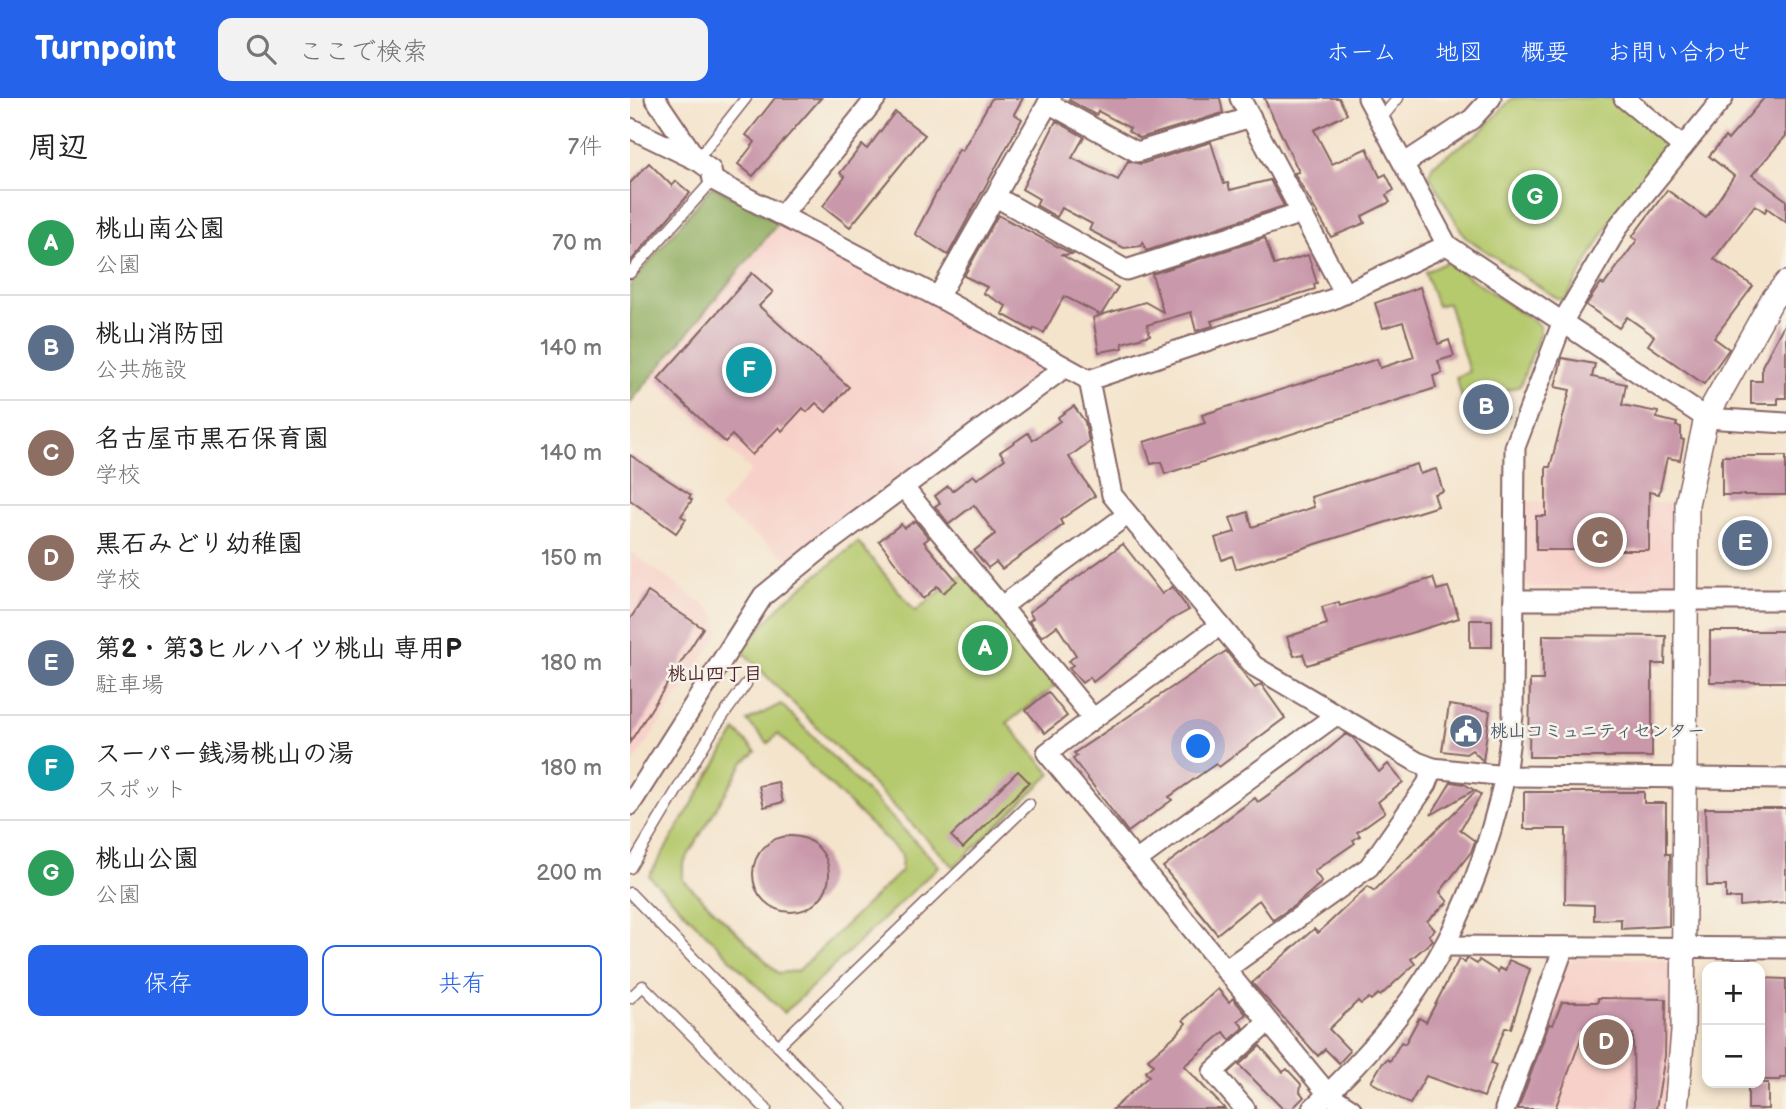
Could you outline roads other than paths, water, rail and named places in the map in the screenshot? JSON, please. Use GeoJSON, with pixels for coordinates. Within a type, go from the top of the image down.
{"type":"FeatureCollection","features":[{"type":"Feature","properties":{"kind":"street"},"geometry":{"type":"LineString","coordinates":[[655,98],[697,160]]}},
{"type":"Feature","properties":{"kind":"street"},"geometry":{"type":"LineString","coordinates":[[783,214],[876,98]]}},
{"type":"Feature","properties":{"kind":"street"},"geometry":{"type":"LineString","coordinates":[[1240,98],[1345,294]]}},
{"type":"Feature","properties":{"kind":"street"},"geometry":{"type":"LineString","coordinates":[[1368,98],[1447,245],[1706,418],[1786,423]]}},
{"type":"Feature","properties":{"kind":"street"},"geometry":{"type":"LineString","coordinates":[[1405,163],[1472,119],[1491,98]]}},
{"type":"Feature","properties":{"kind":"street"},"geometry":{"type":"LineString","coordinates":[[1624,98],[1683,147]]}},
{"type":"Feature","properties":{"kind":"street"},"geometry":{"type":"LineString","coordinates":[[1312,1109],[1394,1023],[1422,986],[1445,946],[1485,853],[1505,776],[1513,716],[1515,447],[1563,321],[1620,224],[1723,98]]}},
{"type":"Feature","properties":{"kind":"street"},"geometry":{"type":"LineString","coordinates":[[939,297],[1050,101],[1137,152],[1251,117]]}},
{"type":"Feature","properties":{"kind":"street"},"geometry":{"type":"LineString","coordinates":[[630,128],[697,160],[711,170],[713,180],[783,214],[1089,380],[1345,294],[1447,245]]}},
{"type":"Feature","properties":{"kind":"street"},"geometry":{"type":"LineString","coordinates":[[996,197],[1126,270],[1302,213]]}},
{"type":"Feature","properties":{"kind":"street"},"geometry":{"type":"LineString","coordinates":[[1676,1109],[1683,1032],[1688,504],[1706,418],[1772,300],[1786,283]]}},
{"type":"Feature","properties":{"kind":"street"},"geometry":{"type":"LineString","coordinates":[[630,805],[763,596],[1064,368]]}},
{"type":"Feature","properties":{"kind":"street"},"geometry":{"type":"LineString","coordinates":[[1089,380],[1112,495],[1254,666],[1417,762],[1433,768],[1505,776],[1786,779]]}},
{"type":"Feature","properties":{"kind":"street"},"geometry":{"type":"LineString","coordinates":[[904,488],[1092,717]]}},
{"type":"Feature","properties":{"kind":"street"},"geometry":{"type":"LineString","coordinates":[[1002,606],[1127,515]]}},
{"type":"Feature","properties":{"kind":"street"},"geometry":{"type":"LineString","coordinates":[[1514,600],[1786,600]]}},
{"type":"Feature","properties":{"kind":"street"},"geometry":{"type":"LineString","coordinates":[[1220,625],[1092,717],[1047,753],[1328,1094],[1351,1109]]}},
{"type":"Feature","properties":{"kind":"street"},"geometry":{"type":"LineString","coordinates":[[1136,861],[1336,715]]}},
{"type":"Feature","properties":{"kind":"street"},"geometry":{"type":"LineString","coordinates":[[1225,970],[1369,867],[1427,784],[1433,768]]}},
{"type":"Feature","properties":{"kind":"street"},"geometry":{"type":"LineString","coordinates":[[1445,946],[1786,948]]}},
{"type":"Feature","properties":{"kind":"street"},"geometry":{"type":"LineString","coordinates":[[1505,1109],[1564,947]]}},
{"type":"Feature","properties":{"kind":"street"},"geometry":{"type":"LineString","coordinates":[[1245,1109],[1213,1073],[1268,1022]]}},
{"type":"Feature","properties":{"kind":"lane"},"geometry":{"type":"LineString","coordinates":[[697,160],[746,98]]}},
{"type":"Feature","properties":{"kind":"lane"},"geometry":{"type":"LineString","coordinates":[[1380,120],[1398,98]]}},
{"type":"Feature","properties":{"kind":"lane"},"geometry":{"type":"LineString","coordinates":[[630,273],[713,180]]}},
{"type":"Feature","properties":{"kind":"lane"},"geometry":{"type":"LineString","coordinates":[[630,868],[715,727],[746,684]]}},
{"type":"Feature","properties":{"kind":"lane"},"geometry":{"type":"LineString","coordinates":[[778,1046],[1029,804]]}},
{"type":"Feature","properties":{"kind":"lane"},"geometry":{"type":"LineString","coordinates":[[630,892],[839,1109]]}},
{"type":"Feature","properties":{"kind":"lane"},"geometry":{"type":"LineString","coordinates":[[630,998],[643,986],[766,1109]]}},
{"type":"Feature","properties":{"kind":"place","name":"桃山公園"},"geometry":{"type":"Point","coordinates":[1535,197]}},
{"type":"Feature","properties":{"kind":"place","name":"スーパー銭湯桃山の湯"},"geometry":{"type":"Point","coordinates":[749,370]}},
{"type":"Feature","properties":{"kind":"place","name":"桃山消防団"},"geometry":{"type":"Point","coordinates":[1486,407]}},
{"type":"Feature","properties":{"kind":"place","name":"名古屋市黒石保育園"},"geometry":{"type":"Point","coordinates":[1600,540]}},
{"type":"Feature","properties":{"kind":"place","name":"第2・第3ヒルハイツ桃山 専用P"},"geometry":{"type":"Point","coordinates":[1745,543]}},
{"type":"Feature","properties":{"kind":"place","name":"桃山南公園"},"geometry":{"type":"Point","coordinates":[985,648]}},
{"type":"Feature","properties":{"kind":"place","name":"桃山コミュニティセンター"},"geometry":{"type":"Point","coordinates":[1466,731]}},
{"type":"Feature","properties":{"kind":"place","name":"黒石みどり幼稚園"},"geometry":{"type":"Point","coordinates":[1606,1042]}},
{"type":"Feature","properties":{"kind":"district","name":"桃山四丁目"},"geometry":{"type":"Point","coordinates":[715,674]}}]}
